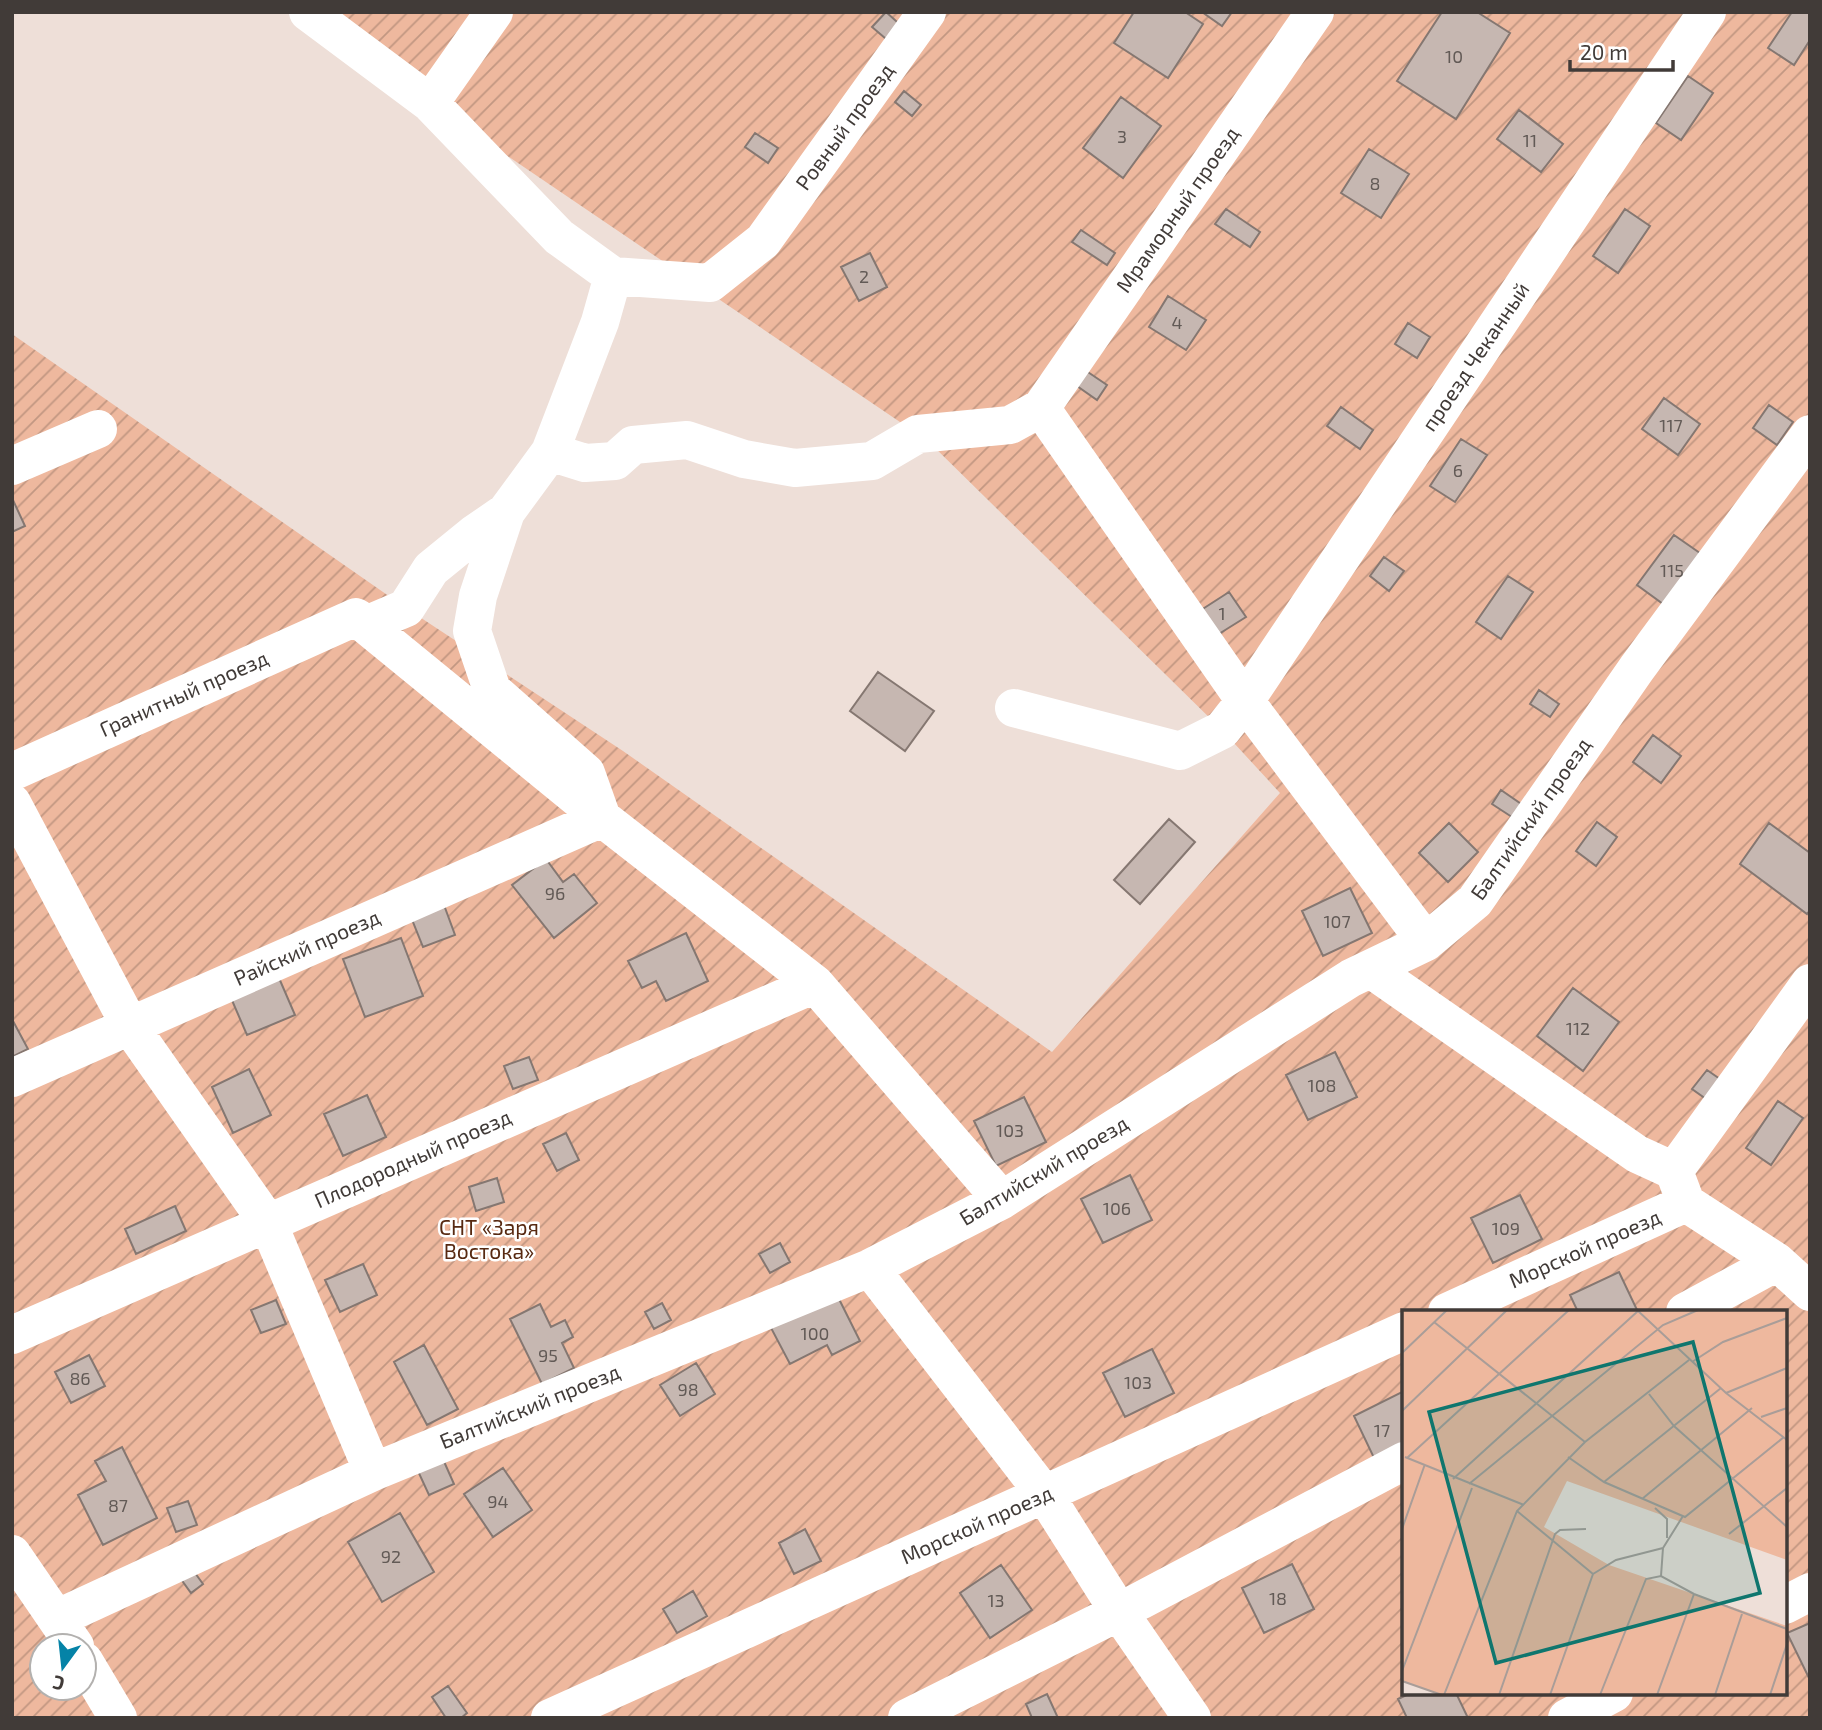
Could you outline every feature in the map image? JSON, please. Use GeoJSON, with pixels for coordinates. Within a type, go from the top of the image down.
{"type":"FeatureCollection","features":[{"type":"Feature","properties":{"kind":"street"},"geometry":{"type":"LineString","coordinates":[[308,12],[430,103],[559,237],[613,276],[600,321],[550,452],[506,512],[478,596],[471,631],[492,690],[586,773],[602,818]]}},
{"type":"Feature","properties":{"kind":"street"},"geometry":{"type":"LineString","coordinates":[[430,103],[494,12]]}},
{"type":"Feature","properties":{"kind":"street","name":"Ровный проезд"},"geometry":{"type":"LineString","coordinates":[[613,276],[710,283],[763,241],[927,12]]}},
{"type":"Feature","properties":{"kind":"street","name":"Мраморный проезд"},"geometry":{"type":"LineString","coordinates":[[1041,408],[1315,12]]}},
{"type":"Feature","properties":{"kind":"street","name":"проезд Чеканный"},"geometry":{"type":"LineString","coordinates":[[1014,708],[1180,751],[1222,730],[1245,701],[1706,12]]}},
{"type":"Feature","properties":{"kind":"street"},"geometry":{"type":"LineString","coordinates":[[550,452],[585,463],[615,461],[634,445],[687,440],[744,459],[795,468],[872,461],[918,433],[1010,425],[1041,408],[1245,701],[1426,942]]}},
{"type":"Feature","properties":{"kind":"street"},"geometry":{"type":"LineString","coordinates":[[12,466],[98,429]]}},
{"type":"Feature","properties":{"kind":"street","name":"Балтийский проезд"},"geometry":{"type":"LineString","coordinates":[[47,1617],[373,1472],[870,1268],[1002,1200],[1351,978],[1426,942],[1475,901],[1637,668],[1810,434]]}},
{"type":"Feature","properties":{"kind":"street","name":"Гранитный проезд"},"geometry":{"type":"LineString","coordinates":[[12,772],[361,621],[405,608],[431,569],[506,512]]}},
{"type":"Feature","properties":{"kind":"street"},"geometry":{"type":"LineString","coordinates":[[361,621],[602,818],[815,984],[1002,1200]]}},
{"type":"Feature","properties":{"kind":"street"},"geometry":{"type":"LineString","coordinates":[[12,803],[130,1026],[268,1223],[373,1472]]}},
{"type":"Feature","properties":{"kind":"street","name":"Райский проезд"},"geometry":{"type":"LineString","coordinates":[[12,1078],[602,818]]}},
{"type":"Feature","properties":{"kind":"street"},"geometry":{"type":"LineString","coordinates":[[1372,970],[1637,1154],[1777,1262],[1810,1292]]}},
{"type":"Feature","properties":{"kind":"street","name":"Морской проезд"},"geometry":{"type":"LineString","coordinates":[[1451,1310],[1680,1187],[1810,983]]}},
{"type":"Feature","properties":{"kind":"street","name":"Плодородный проезд"},"geometry":{"type":"LineString","coordinates":[[12,1335],[815,984]]}},
{"type":"Feature","properties":{"kind":"street"},"geometry":{"type":"LineString","coordinates":[[1689,1310],[1777,1262]]}},
{"type":"Feature","properties":{"kind":"street"},"geometry":{"type":"LineString","coordinates":[[870,1268],[1045,1495],[1119,1612],[1192,1718]]}},
{"type":"Feature","properties":{"kind":"street","name":"Морской проезд"},"geometry":{"type":"LineString","coordinates":[[550,1718],[1402,1333]]}},
{"type":"Feature","properties":{"kind":"street"},"geometry":{"type":"LineString","coordinates":[[907,1718],[1119,1612],[1402,1462]]}},
{"type":"Feature","properties":{"kind":"street"},"geometry":{"type":"LineString","coordinates":[[12,1554],[47,1617]]}},
{"type":"Feature","properties":{"kind":"street"},"geometry":{"type":"LineString","coordinates":[[1787,1604],[1810,1592]]}},
{"type":"Feature","properties":{"kind":"street"},"geometry":{"type":"LineString","coordinates":[[98,1684],[118,1718]]}},
{"type":"Feature","properties":{"kind":"street"},"geometry":{"type":"LineString","coordinates":[[1567,1718],[1610,1695]]}},
{"type":"Feature","properties":{"kind":"green space","name":"СНТ «Заря Востока»"},"geometry":{"type":"Polygon","coordinates":[[[295,12],[1810,12],[1810,1718],[12,1718],[12,334],[406,608],[623,751],[1052,1052],[1280,793],[1222,730],[928,441],[295,12]]]}},
{"type":"Feature","properties":{"kind":"building"},"geometry":{"type":"Polygon","coordinates":[[[886,12],[905,29],[892,44],[872,27],[886,12]]]}},
{"type":"Feature","properties":{"kind":"building"},"geometry":{"type":"Polygon","coordinates":[[[1134,12],[1185,12],[1203,24],[1168,78],[1114,43],[1134,12]]]}},
{"type":"Feature","properties":{"kind":"building"},"geometry":{"type":"Polygon","coordinates":[[[1202,12],[1232,12],[1222,26],[1202,12]]]}},
{"type":"Feature","properties":{"kind":"building"},"geometry":{"type":"Polygon","coordinates":[[[1442,12],[1477,12],[1510,33],[1456,119],[1397,81],[1442,12]]]}},
{"type":"Feature","properties":{"kind":"building"},"geometry":{"type":"Polygon","coordinates":[[[1792,12],[1810,12],[1810,40],[1794,65],[1768,48],[1792,12]]]}},
{"type":"Feature","properties":{"kind":"building"},"geometry":{"type":"Polygon","coordinates":[[[1688,76],[1713,93],[1681,140],[1656,123],[1688,76]]]}},
{"type":"Feature","properties":{"kind":"building"},"geometry":{"type":"Polygon","coordinates":[[[904,91],[921,105],[912,116],[895,102],[904,91]]]}},
{"type":"Feature","properties":{"kind":"building"},"geometry":{"type":"Polygon","coordinates":[[[1121,97],[1161,126],[1123,178],[1083,148],[1121,97]]]}},
{"type":"Feature","properties":{"kind":"building"},"geometry":{"type":"Polygon","coordinates":[[[1519,110],[1563,144],[1541,172],[1497,139],[1519,110]]]}},
{"type":"Feature","properties":{"kind":"building"},"geometry":{"type":"Polygon","coordinates":[[[755,133],[778,148],[768,163],[745,147],[755,133]]]}},
{"type":"Feature","properties":{"kind":"building"},"geometry":{"type":"Polygon","coordinates":[[[1369,149],[1409,174],[1381,218],[1341,193],[1369,149]]]}},
{"type":"Feature","properties":{"kind":"building"},"geometry":{"type":"Polygon","coordinates":[[[1226,209],[1260,232],[1250,247],[1215,224],[1226,209]]]}},
{"type":"Feature","properties":{"kind":"building"},"geometry":{"type":"Polygon","coordinates":[[[1625,209],[1650,226],[1618,273],[1593,256],[1625,209]]]}},
{"type":"Feature","properties":{"kind":"building"},"geometry":{"type":"Polygon","coordinates":[[[1081,230],[1115,253],[1107,265],[1072,242],[1081,230]]]}},
{"type":"Feature","properties":{"kind":"building"},"geometry":{"type":"Polygon","coordinates":[[[870,253],[887,287],[859,301],[841,267],[870,253]]]}},
{"type":"Feature","properties":{"kind":"building"},"geometry":{"type":"Polygon","coordinates":[[[1168,296],[1206,320],[1186,350],[1149,327],[1168,296]]]}},
{"type":"Feature","properties":{"kind":"building"},"geometry":{"type":"Polygon","coordinates":[[[1408,323],[1430,337],[1417,358],[1395,344],[1408,323]]]}},
{"type":"Feature","properties":{"kind":"building"},"geometry":{"type":"Polygon","coordinates":[[[1076,364],[1107,385],[1097,400],[1067,379],[1076,364]]]}},
{"type":"Feature","properties":{"kind":"building"},"geometry":{"type":"Polygon","coordinates":[[[1664,398],[1700,424],[1678,455],[1642,429],[1664,398]]]}},
{"type":"Feature","properties":{"kind":"building"},"geometry":{"type":"Polygon","coordinates":[[[1769,405],[1793,422],[1777,445],[1753,428],[1769,405]]]}},
{"type":"Feature","properties":{"kind":"building"},"geometry":{"type":"Polygon","coordinates":[[[1341,407],[1373,430],[1360,449],[1327,426],[1341,407]]]}},
{"type":"Feature","properties":{"kind":"building"},"geometry":{"type":"Polygon","coordinates":[[[1461,439],[1487,455],[1455,502],[1430,486],[1461,439]]]}},
{"type":"Feature","properties":{"kind":"building"},"geometry":{"type":"Polygon","coordinates":[[[12,498],[25,526],[12,532],[12,498]]]}},
{"type":"Feature","properties":{"kind":"building"},"geometry":{"type":"Polygon","coordinates":[[[1674,535],[1707,558],[1670,609],[1637,585],[1674,535]]]}},
{"type":"Feature","properties":{"kind":"building"},"geometry":{"type":"Polygon","coordinates":[[[1384,557],[1404,571],[1389,591],[1370,576],[1384,557]]]}},
{"type":"Feature","properties":{"kind":"building"},"geometry":{"type":"Polygon","coordinates":[[[1508,576],[1533,592],[1501,639],[1476,622],[1508,576]]]}},
{"type":"Feature","properties":{"kind":"building"},"geometry":{"type":"Polygon","coordinates":[[[1229,592],[1246,617],[1214,637],[1198,612],[1229,592]]]}},
{"type":"Feature","properties":{"kind":"building"},"geometry":{"type":"Polygon","coordinates":[[[878,672],[934,711],[905,751],[850,711],[878,672]]]}},
{"type":"Feature","properties":{"kind":"building"},"geometry":{"type":"Polygon","coordinates":[[[1539,690],[1559,704],[1550,717],[1530,704],[1539,690]]]}},
{"type":"Feature","properties":{"kind":"building"},"geometry":{"type":"Polygon","coordinates":[[[1653,735],[1681,756],[1661,783],[1633,762],[1653,735]]]}},
{"type":"Feature","properties":{"kind":"building"},"geometry":{"type":"Polygon","coordinates":[[[1501,790],[1527,808],[1518,821],[1492,804],[1501,790]]]}},
{"type":"Feature","properties":{"kind":"building"},"geometry":{"type":"Polygon","coordinates":[[[1169,819],[1195,842],[1140,904],[1114,880],[1169,819]]]}},
{"type":"Feature","properties":{"kind":"building"},"geometry":{"type":"Polygon","coordinates":[[[1597,822],[1617,837],[1596,866],[1576,851],[1597,822]]]}},
{"type":"Feature","properties":{"kind":"building"},"geometry":{"type":"Polygon","coordinates":[[[1449,823],[1478,852],[1448,882],[1419,853],[1449,823]]]}},
{"type":"Feature","properties":{"kind":"building"},"geometry":{"type":"Polygon","coordinates":[[[1769,823],[1810,853],[1810,910],[1807,914],[1740,864],[1769,823]]]}},
{"type":"Feature","properties":{"kind":"building"},"geometry":{"type":"Polygon","coordinates":[[[546,859],[563,882],[574,874],[597,903],[554,938],[512,885],[546,859]]]}},
{"type":"Feature","properties":{"kind":"building"},"geometry":{"type":"Polygon","coordinates":[[[1350,888],[1372,933],[1323,956],[1302,911],[1350,888]]]}},
{"type":"Feature","properties":{"kind":"building"},"geometry":{"type":"Polygon","coordinates":[[[444,905],[455,935],[423,947],[411,917],[444,905]]]}},
{"type":"Feature","properties":{"kind":"building"},"geometry":{"type":"Polygon","coordinates":[[[686,933],[708,981],[666,1001],[656,981],[642,988],[628,961],[686,933]]]}},
{"type":"Feature","properties":{"kind":"building"},"geometry":{"type":"Polygon","coordinates":[[[401,938],[423,996],[365,1017],[343,959],[401,938]]]}},
{"type":"Feature","properties":{"kind":"building"},"geometry":{"type":"Polygon","coordinates":[[[279,978],[295,1015],[247,1035],[231,998],[279,978]]]}},
{"type":"Feature","properties":{"kind":"building"},"geometry":{"type":"Polygon","coordinates":[[[1573,988],[1619,1022],[1583,1071],[1537,1036],[1573,988]]]}},
{"type":"Feature","properties":{"kind":"building"},"geometry":{"type":"Polygon","coordinates":[[[12,1022],[28,1049],[12,1057],[12,1022]]]}},
{"type":"Feature","properties":{"kind":"building"},"geometry":{"type":"Polygon","coordinates":[[[1335,1052],[1357,1097],[1308,1120],[1286,1075],[1335,1052]]]}},
{"type":"Feature","properties":{"kind":"building"},"geometry":{"type":"Polygon","coordinates":[[[529,1057],[538,1080],[513,1089],[504,1066],[529,1057]]]}},
{"type":"Feature","properties":{"kind":"building"},"geometry":{"type":"Polygon","coordinates":[[[249,1069],[271,1115],[233,1133],[212,1087],[249,1069]]]}},
{"type":"Feature","properties":{"kind":"building"},"geometry":{"type":"Polygon","coordinates":[[[1707,1070],[1730,1086],[1716,1106],[1692,1089],[1707,1070]]]}},
{"type":"Feature","properties":{"kind":"building"},"geometry":{"type":"Polygon","coordinates":[[[367,1095],[386,1137],[343,1156],[324,1114],[367,1095]]]}},
{"type":"Feature","properties":{"kind":"building"},"geometry":{"type":"Polygon","coordinates":[[[1024,1097],[1046,1142],[996,1166],[974,1121],[1024,1097]]]}},
{"type":"Feature","properties":{"kind":"building"},"geometry":{"type":"Polygon","coordinates":[[[1778,1101],[1803,1118],[1771,1165],[1746,1148],[1778,1101]]]}},
{"type":"Feature","properties":{"kind":"building"},"geometry":{"type":"Polygon","coordinates":[[[566,1133],[579,1160],[557,1171],[543,1144],[566,1133]]]}},
{"type":"Feature","properties":{"kind":"building"},"geometry":{"type":"Polygon","coordinates":[[[1130,1175],[1152,1220],[1103,1243],[1081,1199],[1130,1175]]]}},
{"type":"Feature","properties":{"kind":"building"},"geometry":{"type":"Polygon","coordinates":[[[497,1178],[504,1202],[476,1211],[469,1187],[497,1178]]]}},
{"type":"Feature","properties":{"kind":"building"},"geometry":{"type":"Polygon","coordinates":[[[1520,1195],[1542,1239],[1493,1263],[1471,1218],[1520,1195]]]}},
{"type":"Feature","properties":{"kind":"building"},"geometry":{"type":"Polygon","coordinates":[[[175,1206],[186,1231],[136,1254],[125,1229],[175,1206]]]}},
{"type":"Feature","properties":{"kind":"building"},"geometry":{"type":"Polygon","coordinates":[[[780,1243],[790,1262],[770,1273],[759,1254],[780,1243]]]}},
{"type":"Feature","properties":{"kind":"building"},"geometry":{"type":"Polygon","coordinates":[[[363,1264],[377,1295],[340,1312],[325,1280],[363,1264]]]}},
{"type":"Feature","properties":{"kind":"building"},"geometry":{"type":"Polygon","coordinates":[[[1619,1272],[1637,1310],[1577,1310],[1570,1295],[1619,1272]]]}},
{"type":"Feature","properties":{"kind":"building"},"geometry":{"type":"Polygon","coordinates":[[[836,1293],[860,1341],[832,1355],[827,1345],[790,1364],[770,1326],[836,1293]]]}},
{"type":"Feature","properties":{"kind":"building"},"geometry":{"type":"Polygon","coordinates":[[[276,1300],[286,1324],[261,1333],[251,1310],[276,1300]]]}},
{"type":"Feature","properties":{"kind":"building"},"geometry":{"type":"Polygon","coordinates":[[[662,1303],[671,1320],[654,1329],[645,1312],[662,1303]]]}},
{"type":"Feature","properties":{"kind":"building"},"geometry":{"type":"Polygon","coordinates":[[[540,1304],[551,1327],[565,1320],[573,1337],[562,1343],[574,1368],[542,1384],[510,1319],[540,1304]]]}},
{"type":"Feature","properties":{"kind":"building"},"geometry":{"type":"Polygon","coordinates":[[[424,1345],[458,1409],[427,1425],[394,1362],[424,1345]]]}},
{"type":"Feature","properties":{"kind":"building"},"geometry":{"type":"Polygon","coordinates":[[[1152,1349],[1174,1393],[1125,1417],[1103,1373],[1152,1349]]]}},
{"type":"Feature","properties":{"kind":"building"},"geometry":{"type":"Polygon","coordinates":[[[89,1355],[105,1386],[71,1403],[55,1372],[89,1355]]]}},
{"type":"Feature","properties":{"kind":"building"},"geometry":{"type":"Polygon","coordinates":[[[696,1363],[715,1394],[680,1416],[660,1385],[696,1363]]]}},
{"type":"Feature","properties":{"kind":"building"},"geometry":{"type":"Polygon","coordinates":[[[1402,1392],[1402,1448],[1375,1460],[1354,1416],[1402,1392]]]}},
{"type":"Feature","properties":{"kind":"building"},"geometry":{"type":"Polygon","coordinates":[[[122,1447],[157,1518],[103,1545],[78,1495],[106,1481],[95,1461],[122,1447]]]}},
{"type":"Feature","properties":{"kind":"building"},"geometry":{"type":"Polygon","coordinates":[[[442,1457],[454,1484],[429,1495],[417,1469],[442,1457]]]}},
{"type":"Feature","properties":{"kind":"building"},"geometry":{"type":"Polygon","coordinates":[[[503,1468],[532,1510],[493,1537],[464,1494],[503,1468]]]}},
{"type":"Feature","properties":{"kind":"building"},"geometry":{"type":"Polygon","coordinates":[[[188,1501],[197,1525],[176,1532],[167,1508],[188,1501]]]}},
{"type":"Feature","properties":{"kind":"building"},"geometry":{"type":"Polygon","coordinates":[[[400,1513],[434,1572],[382,1602],[348,1542],[400,1513]]]}},
{"type":"Feature","properties":{"kind":"building"},"geometry":{"type":"Polygon","coordinates":[[[805,1529],[821,1561],[794,1574],[779,1543],[805,1529]]]}},
{"type":"Feature","properties":{"kind":"building"},"geometry":{"type":"Polygon","coordinates":[[[1292,1564],[1314,1609],[1264,1633],[1242,1588],[1292,1564]]]}},
{"type":"Feature","properties":{"kind":"building"},"geometry":{"type":"Polygon","coordinates":[[[1001,1565],[1032,1610],[990,1638],[960,1593],[1001,1565]]]}},
{"type":"Feature","properties":{"kind":"building"},"geometry":{"type":"Polygon","coordinates":[[[190,1566],[203,1584],[191,1593],[178,1575],[190,1566]]]}},
{"type":"Feature","properties":{"kind":"building"},"geometry":{"type":"Polygon","coordinates":[[[693,1591],[707,1616],[677,1633],[663,1609],[693,1591]]]}},
{"type":"Feature","properties":{"kind":"building"},"geometry":{"type":"Polygon","coordinates":[[[1810,1623],[1810,1678],[1809,1678],[1787,1633],[1810,1623]]]}},
{"type":"Feature","properties":{"kind":"building"},"geometry":{"type":"Polygon","coordinates":[[[448,1686],[467,1713],[461,1718],[446,1718],[432,1697],[448,1686]]]}},
{"type":"Feature","properties":{"kind":"building"},"geometry":{"type":"Polygon","coordinates":[[[1047,1694],[1058,1718],[1032,1718],[1026,1704],[1047,1694]]]}},
{"type":"Feature","properties":{"kind":"building"},"geometry":{"type":"Polygon","coordinates":[[[1407,1695],[1457,1695],[1468,1718],[1407,1718],[1398,1699],[1407,1695]]]}}]}
